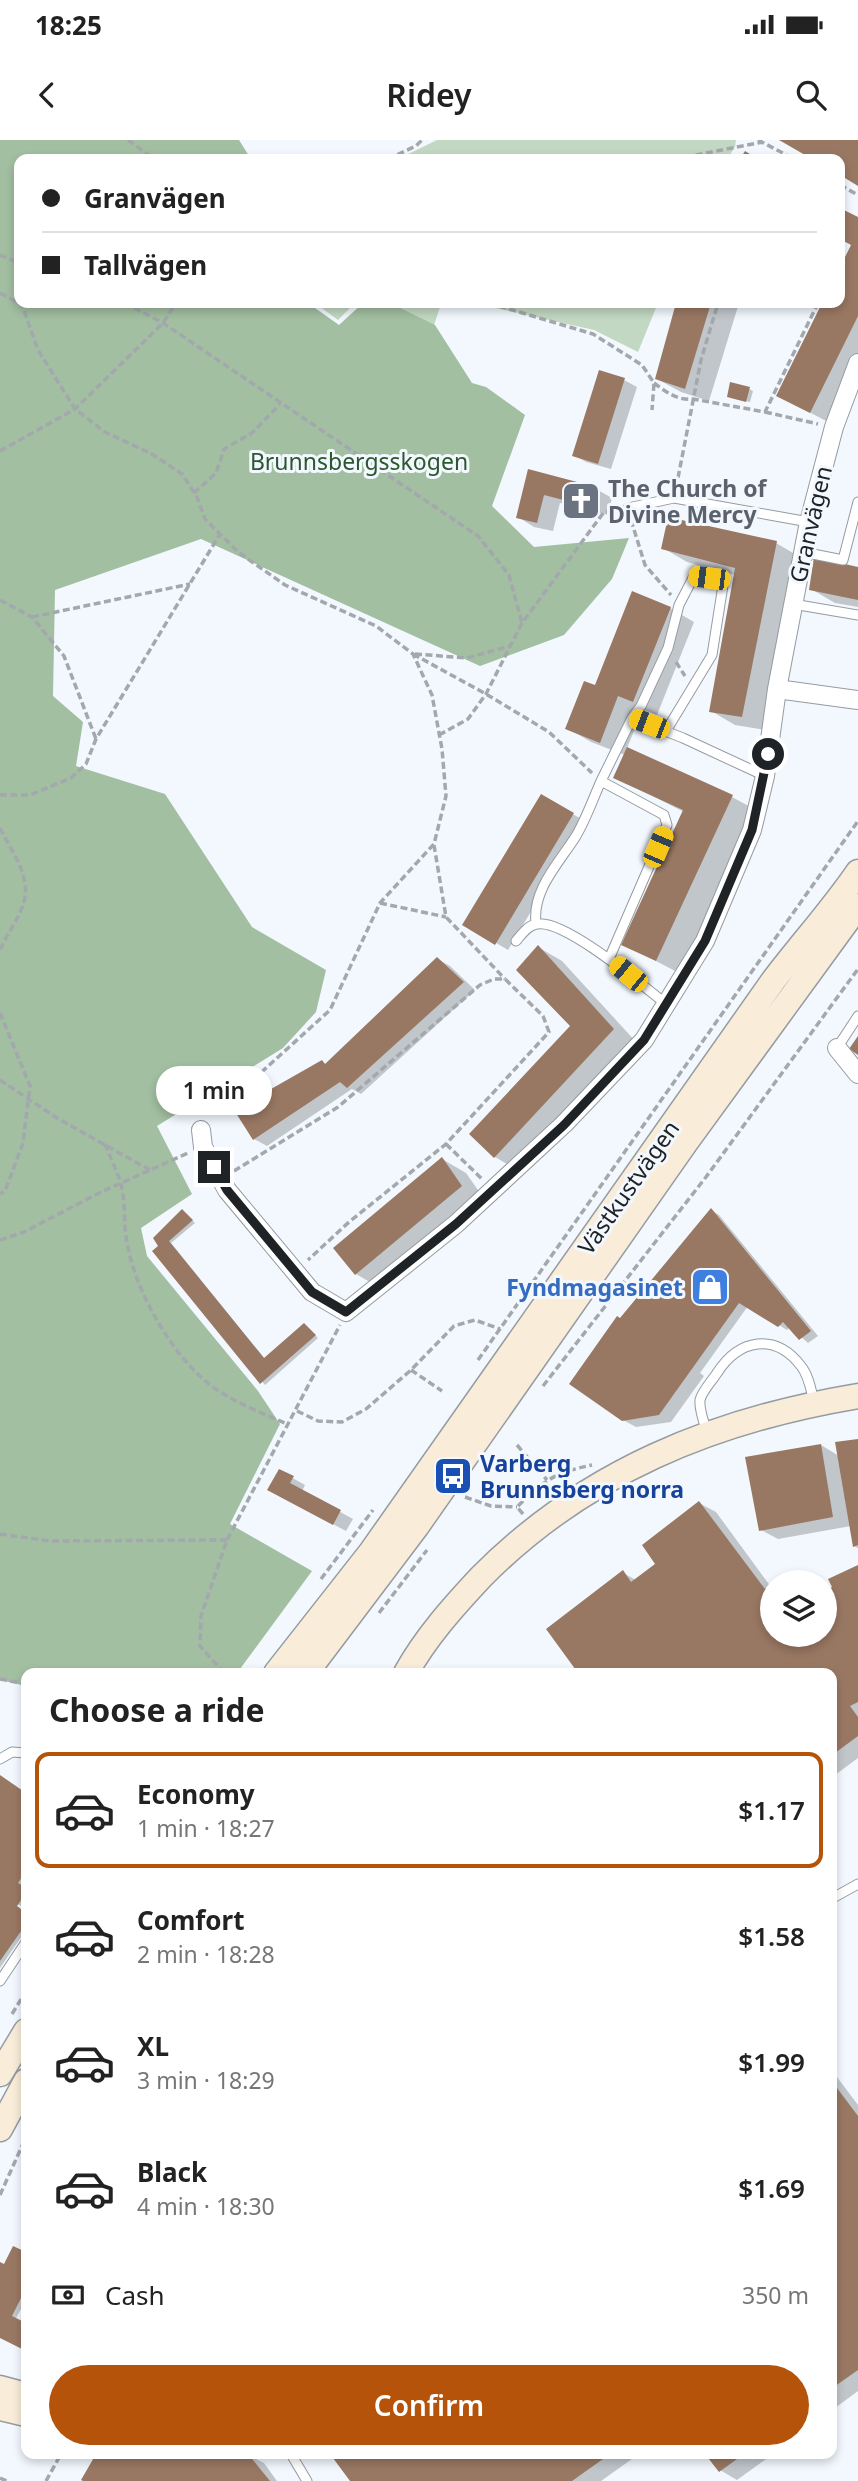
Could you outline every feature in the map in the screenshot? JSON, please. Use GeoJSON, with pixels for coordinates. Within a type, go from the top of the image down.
{"type":"FeatureCollection","features":[{"type":"Feature","properties":{"kind":"street","name":"Granvägen"},"geometry":{"type":"LineString","coordinates":[[346,1312],[456,1224],[564,1125],[644,1040],[705,941],[752,830],[765,776],[777,689],[809,522],[834,427],[858,363]]}},
{"type":"Feature","properties":{"kind":"street"},"geometry":{"type":"LineString","coordinates":[[777,689],[858,700]]}},
{"type":"Feature","properties":{"kind":"street","name":"Västkustvägen"},"geometry":{"type":"LineString","coordinates":[[280,1668],[371,1552],[773,981],[858,872]]}},
{"type":"Feature","properties":{"kind":"street","name":"Västkustvägen"},"geometry":{"type":"LineString","coordinates":[[310,1668],[410,1535],[686,1142],[858,906]]}},
{"type":"Feature","properties":{"kind":"street"},"geometry":{"type":"LineString","coordinates":[[837,1048],[858,1074]]}},
{"type":"Feature","properties":{"kind":"street"},"geometry":{"type":"LineString","coordinates":[[202,1138],[227,1190],[312,1292],[346,1312]]}},
{"type":"Feature","properties":{"kind":"street"},"geometry":{"type":"LineString","coordinates":[[409,1668],[419,1650],[454,1605],[505,1553],[575,1499],[658,1454],[708,1433],[815,1403],[858,1396]]}},
{"type":"Feature","properties":{"kind":"street"},"geometry":{"type":"LineString","coordinates":[[0,2074],[17,2026]]}},
{"type":"Feature","properties":{"kind":"street"},"geometry":{"type":"LineString","coordinates":[[0,2129],[21,2090]]}},
{"type":"Feature","properties":{"kind":"street"},"geometry":{"type":"LineString","coordinates":[[0,2388],[21,2394]]}},
{"type":"Feature","properties":{"kind":"street"},"geometry":{"type":"LineString","coordinates":[[0,2408],[21,2413]]}},
{"type":"Feature","properties":{"kind":"lane"},"geometry":{"type":"LineString","coordinates":[[628,508],[674,498],[809,522]]}},
{"type":"Feature","properties":{"kind":"lane"},"geometry":{"type":"LineString","coordinates":[[803,552],[843,560],[858,502]]}},
{"type":"Feature","properties":{"kind":"lane"},"geometry":{"type":"LineString","coordinates":[[536,923],[535,906],[541,890],[577,834],[640,706],[667,648],[679,605],[694,576],[724,579],[712,655],[666,731]]}},
{"type":"Feature","properties":{"kind":"lane"},"geometry":{"type":"LineString","coordinates":[[793,604],[858,615]]}},
{"type":"Feature","properties":{"kind":"lane"},"geometry":{"type":"LineString","coordinates":[[632,718],[765,776]]}},
{"type":"Feature","properties":{"kind":"lane"},"geometry":{"type":"LineString","coordinates":[[601,781],[655,810],[664,816],[667,825],[608,958]]}},
{"type":"Feature","properties":{"kind":"lane"},"geometry":{"type":"LineString","coordinates":[[516,941],[525,930],[536,923],[552,925],[608,958],[666,1004]]}},
{"type":"Feature","properties":{"kind":"lane"},"geometry":{"type":"LineString","coordinates":[[837,1048],[858,1016]]}},
{"type":"Feature","properties":{"kind":"lane"},"geometry":{"type":"LineString","coordinates":[[708,1433],[700,1401],[724,1362],[737,1350],[748,1345],[761,1343],[790,1355],[802,1367],[815,1403]]}},
{"type":"Feature","properties":{"kind":"lane"},"geometry":{"type":"LineString","coordinates":[[0,1759],[12,1752],[21,1753]]}},
{"type":"Feature","properties":{"kind":"lane"},"geometry":{"type":"LineString","coordinates":[[837,1896],[858,1884]]}},
{"type":"Feature","properties":{"kind":"lane"},"geometry":{"type":"LineString","coordinates":[[0,1981],[21,1950]]}},
{"type":"Feature","properties":{"kind":"lane"},"geometry":{"type":"LineString","coordinates":[[294,2459],[307,2481]]}},
{"type":"Feature","properties":{"kind":"path"},"geometry":{"type":"LineString","coordinates":[[128,140],[147,154]]}},
{"type":"Feature","properties":{"kind":"path"},"geometry":{"type":"LineString","coordinates":[[399,154],[422,140]]}},
{"type":"Feature","properties":{"kind":"path"},"geometry":{"type":"LineString","coordinates":[[699,154],[761,141],[781,154]]}},
{"type":"Feature","properties":{"kind":"path"},"geometry":{"type":"LineString","coordinates":[[23,308],[38,350],[75,409],[105,432],[152,454],[182,474],[205,519],[238,552],[285,585],[376,626],[413,654],[549,732],[601,781]]}},
{"type":"Feature","properties":{"kind":"path"},"geometry":{"type":"LineString","coordinates":[[134,308],[163,323],[478,536],[509,575],[522,623]]}},
{"type":"Feature","properties":{"kind":"path"},"geometry":{"type":"LineString","coordinates":[[0,451],[75,409],[163,323],[173,308]]}},
{"type":"Feature","properties":{"kind":"path"},"geometry":{"type":"LineString","coordinates":[[506,308],[593,334],[642,365],[654,383],[678,398],[765,412],[834,427]]}},
{"type":"Feature","properties":{"kind":"path"},"geometry":{"type":"LineString","coordinates":[[674,498],[701,360],[717,308]]}},
{"type":"Feature","properties":{"kind":"path"},"geometry":{"type":"LineString","coordinates":[[765,412],[816,308]]}},
{"type":"Feature","properties":{"kind":"path"},"geometry":{"type":"LineString","coordinates":[[652,410],[654,383]]}},
{"type":"Feature","properties":{"kind":"path"},"geometry":{"type":"LineString","coordinates":[[194,493],[216,473],[224,449],[252,433],[280,403]]}},
{"type":"Feature","properties":{"kind":"path"},"geometry":{"type":"LineString","coordinates":[[439,735],[468,719],[486,694],[522,623],[604,512],[628,508],[645,565],[679,605]]}},
{"type":"Feature","properties":{"kind":"path"},"geometry":{"type":"LineString","coordinates":[[0,795],[30,795],[71,778],[86,764],[96,739],[220,534]]}},
{"type":"Feature","properties":{"kind":"path"},"geometry":{"type":"LineString","coordinates":[[32,617],[190,584]]}},
{"type":"Feature","properties":{"kind":"path"},"geometry":{"type":"LineString","coordinates":[[0,600],[32,617],[64,656],[96,739]]}},
{"type":"Feature","properties":{"kind":"path"},"geometry":{"type":"LineString","coordinates":[[413,654],[467,658],[511,646]]}},
{"type":"Feature","properties":{"kind":"path"},"geometry":{"type":"LineString","coordinates":[[667,648],[692,687]]}},
{"type":"Feature","properties":{"kind":"path"},"geometry":{"type":"LineString","coordinates":[[295,1271],[349,1222],[446,1144],[549,1032],[543,1016],[446,917],[434,844],[446,796],[439,735],[432,695],[413,654]]}},
{"type":"Feature","properties":{"kind":"path"},"geometry":{"type":"LineString","coordinates":[[477,1363],[858,821]]}},
{"type":"Feature","properties":{"kind":"path"},"geometry":{"type":"LineString","coordinates":[[0,828],[26,880],[27,894],[0,950]]}},
{"type":"Feature","properties":{"kind":"path"},"geometry":{"type":"LineString","coordinates":[[0,1240],[24,1232],[99,1193],[121,1185],[202,1138],[198,1117],[255,1078],[330,1010],[380,903],[434,844]]}},
{"type":"Feature","properties":{"kind":"path"},"geometry":{"type":"LineString","coordinates":[[380,903],[446,917]]}},
{"type":"Feature","properties":{"kind":"path"},"geometry":{"type":"LineString","coordinates":[[542,1387],[706,1177],[858,969]]}},
{"type":"Feature","properties":{"kind":"path"},"geometry":{"type":"LineString","coordinates":[[221,1179],[338,1107],[480,985],[494,979],[505,979]]}},
{"type":"Feature","properties":{"kind":"path"},"geometry":{"type":"LineString","coordinates":[[0,1013],[30,1086],[23,1143],[5,1191],[0,1195]]}},
{"type":"Feature","properties":{"kind":"path"},"geometry":{"type":"LineString","coordinates":[[0,1080],[27,1099],[150,1170]]}},
{"type":"Feature","properties":{"kind":"path"},"geometry":{"type":"LineString","coordinates":[[105,1144],[121,1185],[128,1248],[141,1289],[169,1338],[189,1364],[221,1393],[289,1425]]}},
{"type":"Feature","properties":{"kind":"path"},"geometry":{"type":"LineString","coordinates":[[446,1144],[492,1191]]}},
{"type":"Feature","properties":{"kind":"path"},"geometry":{"type":"LineString","coordinates":[[220,1668],[200,1646],[201,1616],[227,1539],[297,1410],[346,1312]]}},
{"type":"Feature","properties":{"kind":"path"},"geometry":{"type":"LineString","coordinates":[[297,1410],[318,1421],[342,1422],[366,1409],[411,1370],[454,1326],[475,1320],[500,1329]]}},
{"type":"Feature","properties":{"kind":"path"},"geometry":{"type":"LineString","coordinates":[[411,1370],[442,1391]]}},
{"type":"Feature","properties":{"kind":"path"},"geometry":{"type":"LineString","coordinates":[[517,1445],[547,1480]]}},
{"type":"Feature","properties":{"kind":"path"},"geometry":{"type":"LineString","coordinates":[[471,1489],[465,1497],[491,1506],[517,1507]]}},
{"type":"Feature","properties":{"kind":"path"},"geometry":{"type":"LineString","coordinates":[[317,1584],[376,1506]]}},
{"type":"Feature","properties":{"kind":"path"},"geometry":{"type":"LineString","coordinates":[[0,1534],[50,1541],[227,1539]]}},
{"type":"Feature","properties":{"kind":"path"},"geometry":{"type":"LineString","coordinates":[[376,1618],[433,1541]]}},
{"type":"Feature","properties":{"kind":"path"},"geometry":{"type":"LineString","coordinates":[[0,1679],[21,1683]]}},
{"type":"Feature","properties":{"kind":"path"},"geometry":{"type":"LineString","coordinates":[[0,2194],[21,2148]]}},
{"type":"Feature","properties":{"kind":"path"},"geometry":{"type":"LineString","coordinates":[[46,2481],[58,2459]]}},
{"type":"Feature","properties":{"kind":"path"},"geometry":{"type":"LineString","coordinates":[[0,2478],[7,2481]]}},
{"type":"Feature","properties":{"kind":"green space","name":"Brunnsbergsskogen"},"geometry":{"type":"Polygon","coordinates":[[[0,140],[239,140],[248,154],[14,154],[14,308],[315,308],[339,325],[358,308],[401,308],[435,325],[472,383],[486,387],[525,415],[492,506],[534,547],[629,538],[612,579],[564,635],[480,666],[201,539],[55,590],[53,696],[83,722],[76,766],[165,794],[252,927],[326,970],[316,1012],[283,1048],[157,1126],[192,1194],[141,1228],[147,1256],[258,1391],[280,1424],[230,1524],[312,1571],[241,1668],[21,1668],[21,1685],[0,1680],[0,140]]]}},
{"type":"Feature","properties":{"kind":"green space"},"geometry":{"type":"Polygon","coordinates":[[[437,140],[736,140],[730,154],[408,154],[437,140]]]}},
{"type":"Feature","properties":{"kind":"green space"},"geometry":{"type":"Polygon","coordinates":[[[322,308],[350,308],[338,320],[322,308]]]}},
{"type":"Feature","properties":{"kind":"green space"},"geometry":{"type":"Polygon","coordinates":[[[402,308],[440,308],[434,325],[402,308]]]}},
{"type":"Feature","properties":{"kind":"green space"},"geometry":{"type":"Polygon","coordinates":[[[495,308],[656,308],[638,352],[594,330],[495,308]]]}},
{"type":"Feature","properties":{"kind":"building"},"geometry":{"type":"Polygon","coordinates":[[[779,140],[858,140],[858,186],[845,178],[845,154],[803,154],[779,140]]]}},
{"type":"Feature","properties":{"kind":"building"},"geometry":{"type":"Polygon","coordinates":[[[845,210],[858,217],[858,316],[810,413],[776,396],[820,308],[845,308],[845,257],[851,245],[845,242],[845,210]]]}},
{"type":"Feature","properties":{"kind":"building"},"geometry":{"type":"Polygon","coordinates":[[[675,308],[709,308],[685,389],[655,379],[675,308]]]}},
{"type":"Feature","properties":{"kind":"building"},"geometry":{"type":"Polygon","coordinates":[[[599,370],[625,378],[598,464],[572,456],[599,370]]]}},
{"type":"Feature","properties":{"kind":"building"},"geometry":{"type":"Polygon","coordinates":[[[730,382],[750,387],[746,402],[727,397],[730,382]]]}},
{"type":"Feature","properties":{"kind":"building","name":"The Church of Divine Mercy"},"geometry":{"type":"Polygon","coordinates":[[[528,469],[596,487],[591,507],[544,495],[537,523],[516,518],[528,469]]]}},
{"type":"Feature","properties":{"kind":"building"},"geometry":{"type":"Polygon","coordinates":[[[668,517],[777,541],[742,717],[709,712],[735,568],[661,549],[668,517]]]}},
{"type":"Feature","properties":{"kind":"building"},"geometry":{"type":"Polygon","coordinates":[[[814,557],[858,567],[858,600],[809,590],[814,557]]]}},
{"type":"Feature","properties":{"kind":"building"},"geometry":{"type":"Polygon","coordinates":[[[632,591],[671,607],[633,702],[618,696],[600,743],[565,729],[584,681],[595,685],[632,591]]]}},
{"type":"Feature","properties":{"kind":"building"},"geometry":{"type":"Polygon","coordinates":[[[627,747],[733,795],[656,961],[621,945],[683,810],[613,778],[627,747]]]}},
{"type":"Feature","properties":{"kind":"building"},"geometry":{"type":"Polygon","coordinates":[[[541,794],[574,813],[495,945],[462,925],[541,794]]]}},
{"type":"Feature","properties":{"kind":"building"},"geometry":{"type":"Polygon","coordinates":[[[538,945],[614,1029],[494,1158],[469,1134],[570,1026],[516,970],[538,945]]]}},
{"type":"Feature","properties":{"kind":"building"},"geometry":{"type":"Polygon","coordinates":[[[437,957],[464,982],[347,1088],[340,1082],[253,1140],[234,1110],[322,1060],[325,1064],[437,957]]]}},
{"type":"Feature","properties":{"kind":"building"},"geometry":{"type":"Polygon","coordinates":[[[858,1036],[858,1055],[849,1049],[858,1036]]]}},
{"type":"Feature","properties":{"kind":"building"},"geometry":{"type":"Polygon","coordinates":[[[442,1157],[462,1186],[355,1275],[333,1248],[442,1157]]]}},
{"type":"Feature","properties":{"kind":"building","name":"Fyndmagasinet"},"geometry":{"type":"Polygon","coordinates":[[[711,1208],[811,1331],[799,1340],[783,1322],[778,1327],[739,1303],[659,1415],[622,1421],[569,1384],[617,1316],[620,1318],[711,1208]]]}},
{"type":"Feature","properties":{"kind":"building"},"geometry":{"type":"Polygon","coordinates":[[[182,1209],[193,1220],[169,1241],[264,1358],[304,1323],[316,1335],[260,1384],[152,1251],[158,1246],[153,1238],[182,1209]]]}},
{"type":"Feature","properties":{"kind":"building"},"geometry":{"type":"Polygon","coordinates":[[[858,1439],[858,1545],[853,1547],[835,1442],[858,1439]]]}},
{"type":"Feature","properties":{"kind":"building"},"geometry":{"type":"Polygon","coordinates":[[[821,1444],[833,1517],[759,1531],[745,1457],[821,1444]]]}},
{"type":"Feature","properties":{"kind":"building"},"geometry":{"type":"Polygon","coordinates":[[[279,1469],[294,1476],[290,1483],[341,1510],[333,1525],[267,1490],[279,1469]]]}},
{"type":"Feature","properties":{"kind":"building"},"geometry":{"type":"Polygon","coordinates":[[[699,1501],[760,1582],[760,1647],[837,1647],[837,1575],[858,1565],[858,1702],[850,1706],[858,1717],[858,1736],[837,1752],[837,1668],[574,1668],[546,1629],[623,1570],[631,1582],[655,1564],[642,1545],[699,1501]]]}},
{"type":"Feature","properties":{"kind":"building"},"geometry":{"type":"Polygon","coordinates":[[[0,1775],[21,1790],[21,1878],[18,1883],[21,1885],[21,1900],[17,1906],[21,1909],[21,1931],[0,1961],[0,1775]]]}},
{"type":"Feature","properties":{"kind":"building"},"geometry":{"type":"Polygon","coordinates":[[[837,2088],[858,2116],[858,2370],[837,2385],[837,2088]]]}},
{"type":"Feature","properties":{"kind":"building"},"geometry":{"type":"Polygon","coordinates":[[[13,2246],[21,2250],[21,2298],[12,2316],[21,2320],[21,2348],[0,2338],[0,2262],[4,2264],[13,2246]]]}},
{"type":"Feature","properties":{"kind":"building"},"geometry":{"type":"Polygon","coordinates":[[[93,2459],[252,2459],[270,2481],[83,2481],[81,2480],[93,2459]]]}},
{"type":"Feature","properties":{"kind":"building"},"geometry":{"type":"Polygon","coordinates":[[[334,2459],[603,2459],[572,2481],[350,2481],[334,2459]]]}},
{"type":"Feature","properties":{"kind":"building"},"geometry":{"type":"Polygon","coordinates":[[[709,2459],[737,2459],[719,2472],[709,2459]]]}},
{"type":"Feature","properties":{"kind":"place","name":"The Church of Divine Mercy"},"geometry":{"type":"Point","coordinates":[581,501]}},
{"type":"Feature","properties":{"kind":"place","name":"Fyndmagasinet"},"geometry":{"type":"Point","coordinates":[710,1287]}},
{"type":"Feature","properties":{"kind":"place","name":"Varberg Brunnsberg norra"},"geometry":{"type":"Point","coordinates":[453,1476]}},
{"type":"Feature","properties":{"kind":"route"},"geometry":{"type":"LineString","coordinates":[[214,1167],[227,1190],[312,1292],[346,1312],[381,1286],[456,1224],[564,1125],[644,1040],[705,941],[752,830],[768,754]]}}]}
